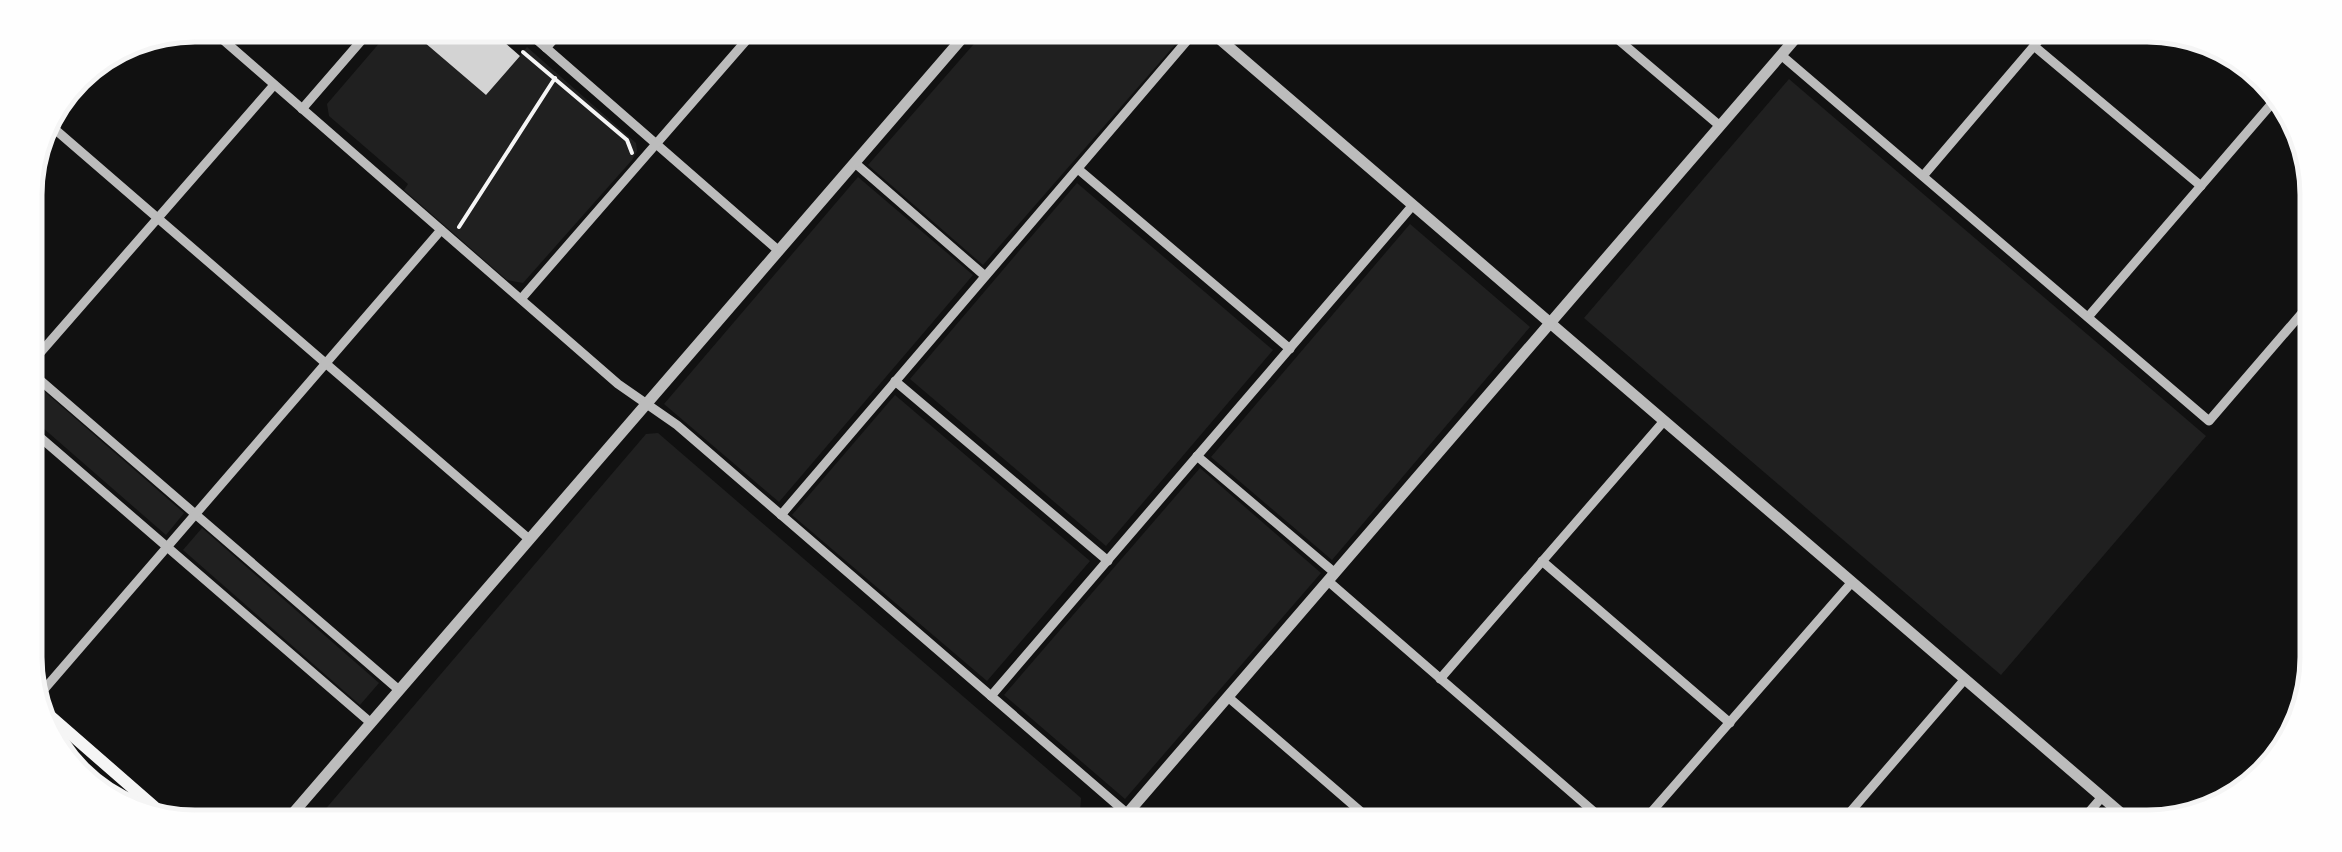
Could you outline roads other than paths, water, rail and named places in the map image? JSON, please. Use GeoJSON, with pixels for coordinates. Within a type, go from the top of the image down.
{"type":"FeatureCollection","features":[{"type":"Feature","properties":{"kind":"main road"},"geometry":{"type":"LineString","coordinates":[[57,722],[148,801]]}},
{"type":"Feature","properties":{"kind":"street"},"geometry":{"type":"LineString","coordinates":[[227,43],[618,384],[677,425],[1116,810]]}},
{"type":"Feature","properties":{"kind":"street"},"geometry":{"type":"LineString","coordinates":[[302,109],[359,43]]}},
{"type":"Feature","properties":{"kind":"street"},"geometry":{"type":"LineString","coordinates":[[540,43],[779,250]]}},
{"type":"Feature","properties":{"kind":"street"},"geometry":{"type":"LineString","coordinates":[[546,48],[551,43]]}},
{"type":"Feature","properties":{"kind":"street"},"geometry":{"type":"LineString","coordinates":[[521,299],[745,43]]}},
{"type":"Feature","properties":{"kind":"street"},"geometry":{"type":"LineString","coordinates":[[296,810],[958,43]]}},
{"type":"Feature","properties":{"kind":"street"},"geometry":{"type":"LineString","coordinates":[[781,515],[1187,43]]}},
{"type":"Feature","properties":{"kind":"street"},"geometry":{"type":"LineString","coordinates":[[1232,43],[1413,205],[2117,809]]}},
{"type":"Feature","properties":{"kind":"street"},"geometry":{"type":"LineString","coordinates":[[1622,43],[1720,126]]}},
{"type":"Feature","properties":{"kind":"street"},"geometry":{"type":"LineString","coordinates":[[1137,810],[1228,697],[1791,43]]}},
{"type":"Feature","properties":{"kind":"street"},"geometry":{"type":"LineString","coordinates":[[1923,176],[2037,43]]}},
{"type":"Feature","properties":{"kind":"street"},"geometry":{"type":"LineString","coordinates":[[2034,46],[2201,186]]}},
{"type":"Feature","properties":{"kind":"street"},"geometry":{"type":"LineString","coordinates":[[1781,55],[2209,422],[2300,315]]}},
{"type":"Feature","properties":{"kind":"street"},"geometry":{"type":"LineString","coordinates":[[43,351],[274,84]]}},
{"type":"Feature","properties":{"kind":"street"},"geometry":{"type":"LineString","coordinates":[[2088,317],[2270,106]]}},
{"type":"Feature","properties":{"kind":"street"},"geometry":{"type":"LineString","coordinates":[[57,130],[530,540]]}},
{"type":"Feature","properties":{"kind":"street"},"geometry":{"type":"LineString","coordinates":[[855,163],[986,276]]}},
{"type":"Feature","properties":{"kind":"street"},"geometry":{"type":"LineString","coordinates":[[1078,169],[1290,348]]}},
{"type":"Feature","properties":{"kind":"street"},"geometry":{"type":"LineString","coordinates":[[991,696],[1413,205]]}},
{"type":"Feature","properties":{"kind":"street"},"geometry":{"type":"LineString","coordinates":[[46,688],[441,230]]}},
{"type":"Feature","properties":{"kind":"street"},"geometry":{"type":"LineString","coordinates":[[896,381],[1108,560]]}},
{"type":"Feature","properties":{"kind":"street"},"geometry":{"type":"LineString","coordinates":[[43,383],[400,690]]}},
{"type":"Feature","properties":{"kind":"street"},"geometry":{"type":"LineString","coordinates":[[1440,679],[1664,420]]}},
{"type":"Feature","properties":{"kind":"street"},"geometry":{"type":"LineString","coordinates":[[43,440],[371,723]]}},
{"type":"Feature","properties":{"kind":"street"},"geometry":{"type":"LineString","coordinates":[[1197,456],[1440,679],[1591,809]]}},
{"type":"Feature","properties":{"kind":"street"},"geometry":{"type":"LineString","coordinates":[[1542,561],[1730,722]]}},
{"type":"Feature","properties":{"kind":"street"},"geometry":{"type":"LineString","coordinates":[[1654,809],[1852,582]]}},
{"type":"Feature","properties":{"kind":"street"},"geometry":{"type":"LineString","coordinates":[[1853,809],[1966,679]]}},
{"type":"Feature","properties":{"kind":"street"},"geometry":{"type":"LineString","coordinates":[[1228,697],[1358,809]]}},
{"type":"Feature","properties":{"kind":"street"},"geometry":{"type":"LineString","coordinates":[[2092,809],[2102,797]]}}]}
